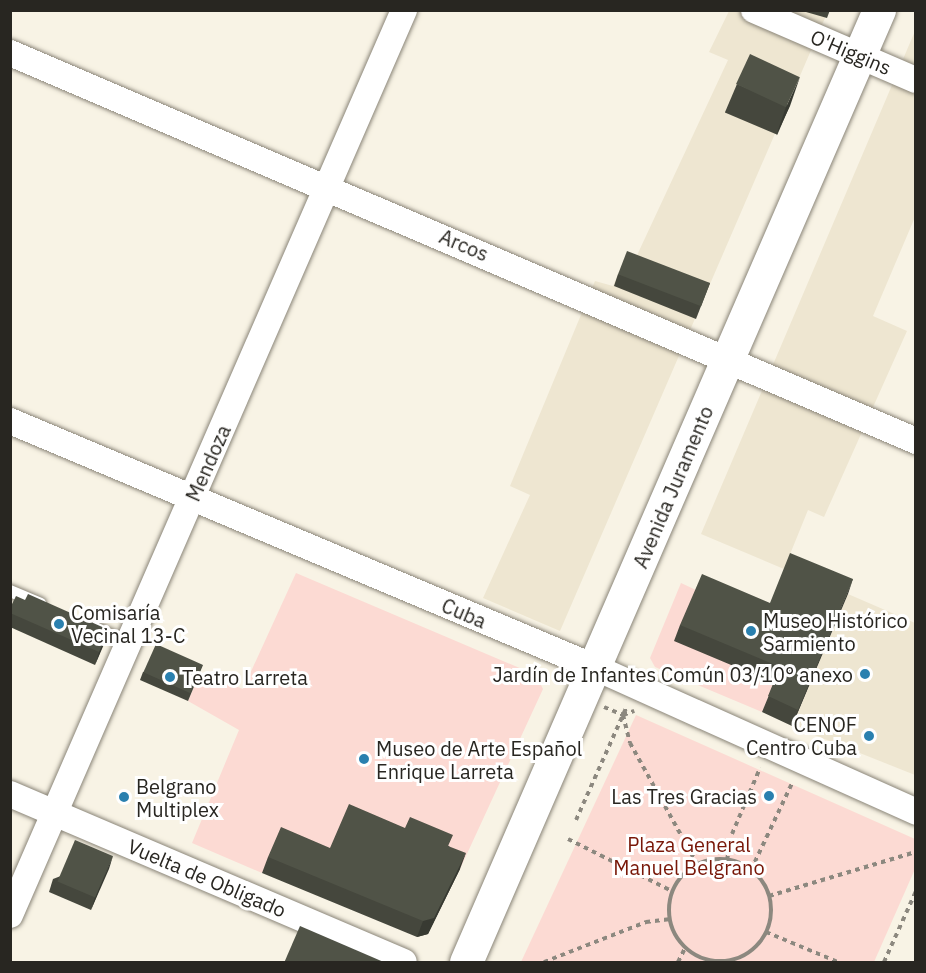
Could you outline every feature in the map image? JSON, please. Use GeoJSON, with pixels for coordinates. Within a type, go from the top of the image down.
{"type":"FeatureCollection","features":[{"type":"Feature","properties":{"kind":"main road","name":"Avenida Juramento"},"geometry":{"type":"LineString","coordinates":[[466,963],[879,10]]}},
{"type":"Feature","properties":{"kind":"street","name":"Mendoza"},"geometry":{"type":"LineString","coordinates":[[10,915],[329,187],[404,10]]}},
{"type":"Feature","properties":{"kind":"street","name":"O'Higgins"},"geometry":{"type":"LineString","coordinates":[[753,10],[915,80]]}},
{"type":"Feature","properties":{"kind":"street","name":"Arcos"},"geometry":{"type":"LineString","coordinates":[[10,53],[729,357],[915,441]]}},
{"type":"Feature","properties":{"kind":"street","name":"Cuba"},"geometry":{"type":"LineString","coordinates":[[10,421],[192,500],[594,667],[915,812]]}},
{"type":"Feature","properties":{"kind":"street","name":"Vuelta de Obligado"},"geometry":{"type":"LineString","coordinates":[[10,794],[404,963]]}},
{"type":"Feature","properties":{"kind":"lane"},"geometry":{"type":"LineString","coordinates":[[10,591],[50,608]]}},
{"type":"Feature","properties":{"kind":"lane"},"geometry":{"type":"LineString","coordinates":[[80,622],[129,644]]}},
{"type":"Feature","properties":{"kind":"path"},"geometry":{"type":"LineString","coordinates":[[581,698],[623,715]]}},
{"type":"Feature","properties":{"kind":"path"},"geometry":{"type":"LineString","coordinates":[[576,820],[623,715]]}},
{"type":"Feature","properties":{"kind":"path"},"geometry":{"type":"LineString","coordinates":[[623,715],[630,743],[697,864]]}},
{"type":"Feature","properties":{"kind":"path"},"geometry":{"type":"LineString","coordinates":[[727,860],[732,834],[762,763]]}},
{"type":"Feature","properties":{"kind":"path"},"geometry":{"type":"LineString","coordinates":[[751,870],[795,778]]}},
{"type":"Feature","properties":{"kind":"path"},"geometry":{"type":"LineString","coordinates":[[568,839],[672,891]]}},
{"type":"Feature","properties":{"kind":"path"},"geometry":{"type":"LineString","coordinates":[[769,896],[915,852]]}},
{"type":"Feature","properties":{"kind":"path"},"geometry":{"type":"LineString","coordinates":[[727,860],[751,870],[769,896],[766,932],[735,961],[702,961],[685,948],[669,919],[672,891],[697,864],[727,860]]}},
{"type":"Feature","properties":{"kind":"path"},"geometry":{"type":"LineString","coordinates":[[884,963],[915,891]]}},
{"type":"Feature","properties":{"kind":"path"},"geometry":{"type":"LineString","coordinates":[[544,963],[669,919]]}},
{"type":"Feature","properties":{"kind":"path"},"geometry":{"type":"LineString","coordinates":[[766,932],[838,963]]}},
{"type":"Feature","properties":{"kind":"path"},"geometry":{"type":"LineString","coordinates":[[678,963],[685,948]]}},
{"type":"Feature","properties":{"kind":"shaded area"},"geometry":{"type":"Polygon","coordinates":[[[729,11],[828,11],[560,631],[483,598],[530,495],[510,486],[595,281],[613,286],[623,263],[632,266],[728,60],[709,52],[729,11]]]}},
{"type":"Feature","properties":{"kind":"shaded area"},"geometry":{"type":"Polygon","coordinates":[[[915,31],[915,217],[873,316],[907,331],[824,517],[808,510],[784,569],[701,534],[915,31]]]}},
{"type":"Feature","properties":{"kind":"shaded area","name":"Jardín de Infantes Común 03/10° anexo"},"geometry":{"type":"Polygon","coordinates":[[[848,594],[915,623],[915,775],[792,726],[848,594]]]}},
{"type":"Feature","properties":{"kind":"green space"},"geometry":{"type":"Polygon","coordinates":[[[296,573],[536,675],[543,689],[460,869],[325,864],[277,838],[262,873],[192,843],[239,730],[188,701],[200,673],[243,689],[296,573]]]}},
{"type":"Feature","properties":{"kind":"green space"},"geometry":{"type":"Polygon","coordinates":[[[681,583],[696,590],[775,683],[762,712],[655,667],[650,658],[681,583]]]}},
{"type":"Feature","properties":{"kind":"green space","name":"Plaza General Manuel Belgrano"},"geometry":{"type":"Polygon","coordinates":[[[636,715],[915,839],[915,869],[874,962],[521,962],[636,715]]]}},
{"type":"Feature","properties":{"kind":"building"},"geometry":{"type":"Polygon","coordinates":[[[750,54],[800,77],[786,107],[736,84],[750,54]]]}},
{"type":"Feature","properties":{"kind":"building"},"geometry":{"type":"Polygon","coordinates":[[[627,251],[710,283],[701,306],[618,274],[627,251]]]}},
{"type":"Feature","properties":{"kind":"building"},"geometry":{"type":"Polygon","coordinates":[[[790,553],[853,579],[798,710],[768,696],[780,667],[680,625],[702,574],[770,603],[790,553]]]}},
{"type":"Feature","properties":{"kind":"building"},"geometry":{"type":"Polygon","coordinates":[[[28,594],[109,630],[99,652],[10,613],[16,596],[25,600],[28,594]]]}},
{"type":"Feature","properties":{"kind":"building","name":"Teatro Larreta"},"geometry":{"type":"Polygon","coordinates":[[[156,644],[203,665],[190,693],[143,672],[156,644]]]}},
{"type":"Feature","properties":{"kind":"building"},"geometry":{"type":"Polygon","coordinates":[[[349,804],[405,828],[410,817],[453,835],[448,846],[466,853],[434,918],[423,921],[268,857],[281,827],[330,848],[349,804]]]}},
{"type":"Feature","properties":{"kind":"building"},"geometry":{"type":"Polygon","coordinates":[[[75,840],[113,856],[95,897],[57,881],[75,840]]]}},
{"type":"Feature","properties":{"kind":"building"},"geometry":{"type":"Polygon","coordinates":[[[300,926],[386,963],[284,963],[300,926]]]}},
{"type":"Feature","properties":{"kind":"place","name":"Comisaría Vecinal 13-C"},"geometry":{"type":"Point","coordinates":[59,624]}},
{"type":"Feature","properties":{"kind":"place","name":"Museo Histórico Sarmiento"},"geometry":{"type":"Point","coordinates":[751,631]}},
{"type":"Feature","properties":{"kind":"place","name":"Jardín de Infantes Común 03/10° anexo"},"geometry":{"type":"Point","coordinates":[865,674]}},
{"type":"Feature","properties":{"kind":"place","name":"Teatro Larreta"},"geometry":{"type":"Point","coordinates":[170,677]}},
{"type":"Feature","properties":{"kind":"place","name":"CENOF Centro Cuba"},"geometry":{"type":"Point","coordinates":[869,736]}},
{"type":"Feature","properties":{"kind":"place","name":"Museo de Arte Español Enrique Larreta"},"geometry":{"type":"Point","coordinates":[364,759]}},
{"type":"Feature","properties":{"kind":"place","name":"Las Tres Gracias"},"geometry":{"type":"Point","coordinates":[769,796]}},
{"type":"Feature","properties":{"kind":"place","name":"Belgrano Multiplex"},"geometry":{"type":"Point","coordinates":[124,797]}}]}
